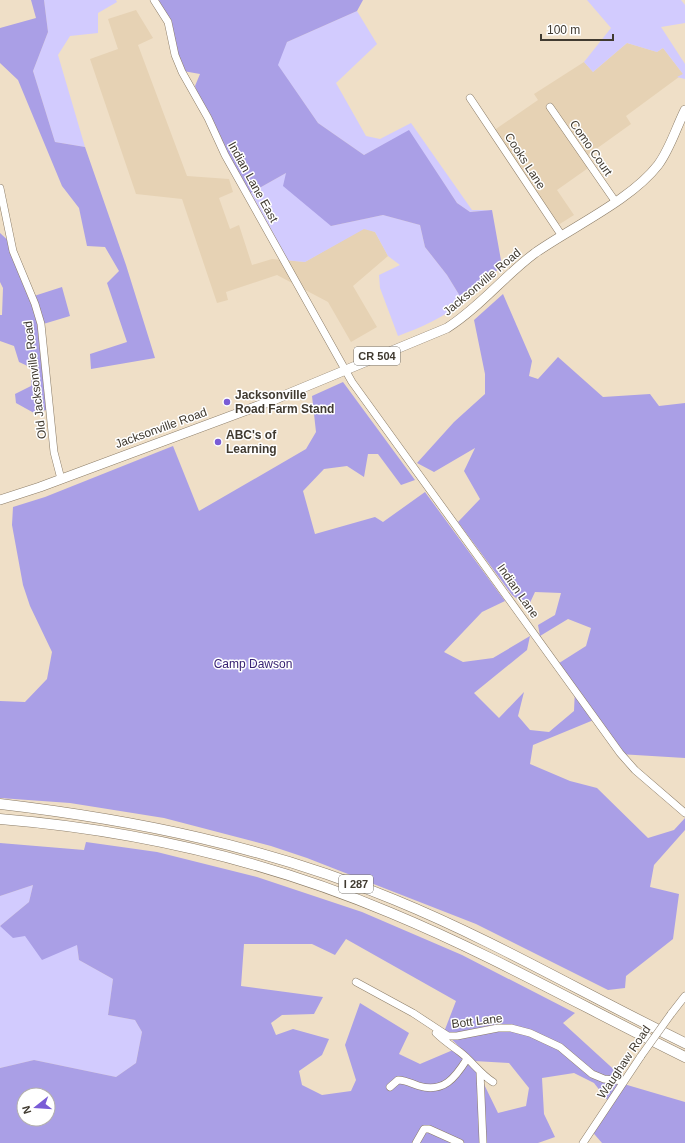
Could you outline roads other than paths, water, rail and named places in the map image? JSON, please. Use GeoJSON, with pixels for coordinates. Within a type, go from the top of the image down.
{"type":"FeatureCollection","features":[{"type":"Feature","properties":{"kind":"highway","name":"I 287"},"geometry":{"type":"LineString","coordinates":[[0,804],[107,819],[197,836],[257,852],[330,875],[396,900],[453,926],[685,1043]]}},
{"type":"Feature","properties":{"kind":"highway","name":"I 287"},"geometry":{"type":"LineString","coordinates":[[0,818],[55,824],[172,845],[238,860],[319,885],[433,931],[685,1057]]}},
{"type":"Feature","properties":{"kind":"main road","name":"Jacksonville Road"},"geometry":{"type":"LineString","coordinates":[[0,500],[61,479],[298,390],[447,328],[468,313],[517,268],[641,183],[658,164],[685,110]]}},
{"type":"Feature","properties":{"kind":"street","name":"Indian Lane East"},"geometry":{"type":"LineString","coordinates":[[154,0],[168,22],[175,55],[182,72],[228,160],[345,370]]}},
{"type":"Feature","properties":{"kind":"street","name":"Cooks Lane"},"geometry":{"type":"LineString","coordinates":[[470,98],[562,236]]}},
{"type":"Feature","properties":{"kind":"street","name":"Como Court"},"geometry":{"type":"LineString","coordinates":[[550,108],[615,201]]}},
{"type":"Feature","properties":{"kind":"street","name":"Old Jacksonville Road"},"geometry":{"type":"LineString","coordinates":[[0,188],[13,251],[35,304],[41,324],[54,446],[61,479]]}},
{"type":"Feature","properties":{"kind":"street","name":"Indian Lane"},"geometry":{"type":"LineString","coordinates":[[345,370],[620,753],[635,770],[685,813]]}},
{"type":"Feature","properties":{"kind":"street","name":"Bott Lane"},"geometry":{"type":"LineString","coordinates":[[356,982],[401,1006],[448,1036],[457,1036],[498,1028],[511,1028],[530,1033],[560,1047],[592,1074],[604,1079],[624,1081]]}},
{"type":"Feature","properties":{"kind":"street","name":"Waughaw Road"},"geometry":{"type":"LineString","coordinates":[[583,1143],[641,1056],[685,996]]}},
{"type":"Feature","properties":{"kind":"street"},"geometry":{"type":"LineString","coordinates":[[429,1025],[447,1044],[493,1082]]}},
{"type":"Feature","properties":{"kind":"street"},"geometry":{"type":"LineString","coordinates":[[390,1088],[398,1080],[419,1086],[440,1087],[449,1082],[466,1059]]}},
{"type":"Feature","properties":{"kind":"street"},"geometry":{"type":"LineString","coordinates":[[480,1072],[483,1143]]}},
{"type":"Feature","properties":{"kind":"street"},"geometry":{"type":"LineString","coordinates":[[416,1143],[424,1129],[429,1129],[460,1143]]}},
{"type":"Feature","properties":{"kind":"place","name":"Jacksonville Road Farm Stand"},"geometry":{"type":"Point","coordinates":[227,402]}},
{"type":"Feature","properties":{"kind":"place","name":"ABC's of Learning"},"geometry":{"type":"Point","coordinates":[218,442]}},
{"type":"Feature","properties":{"kind":"park label","name":"Camp Dawson"},"geometry":{"type":"Point","coordinates":[253,664]}}]}
